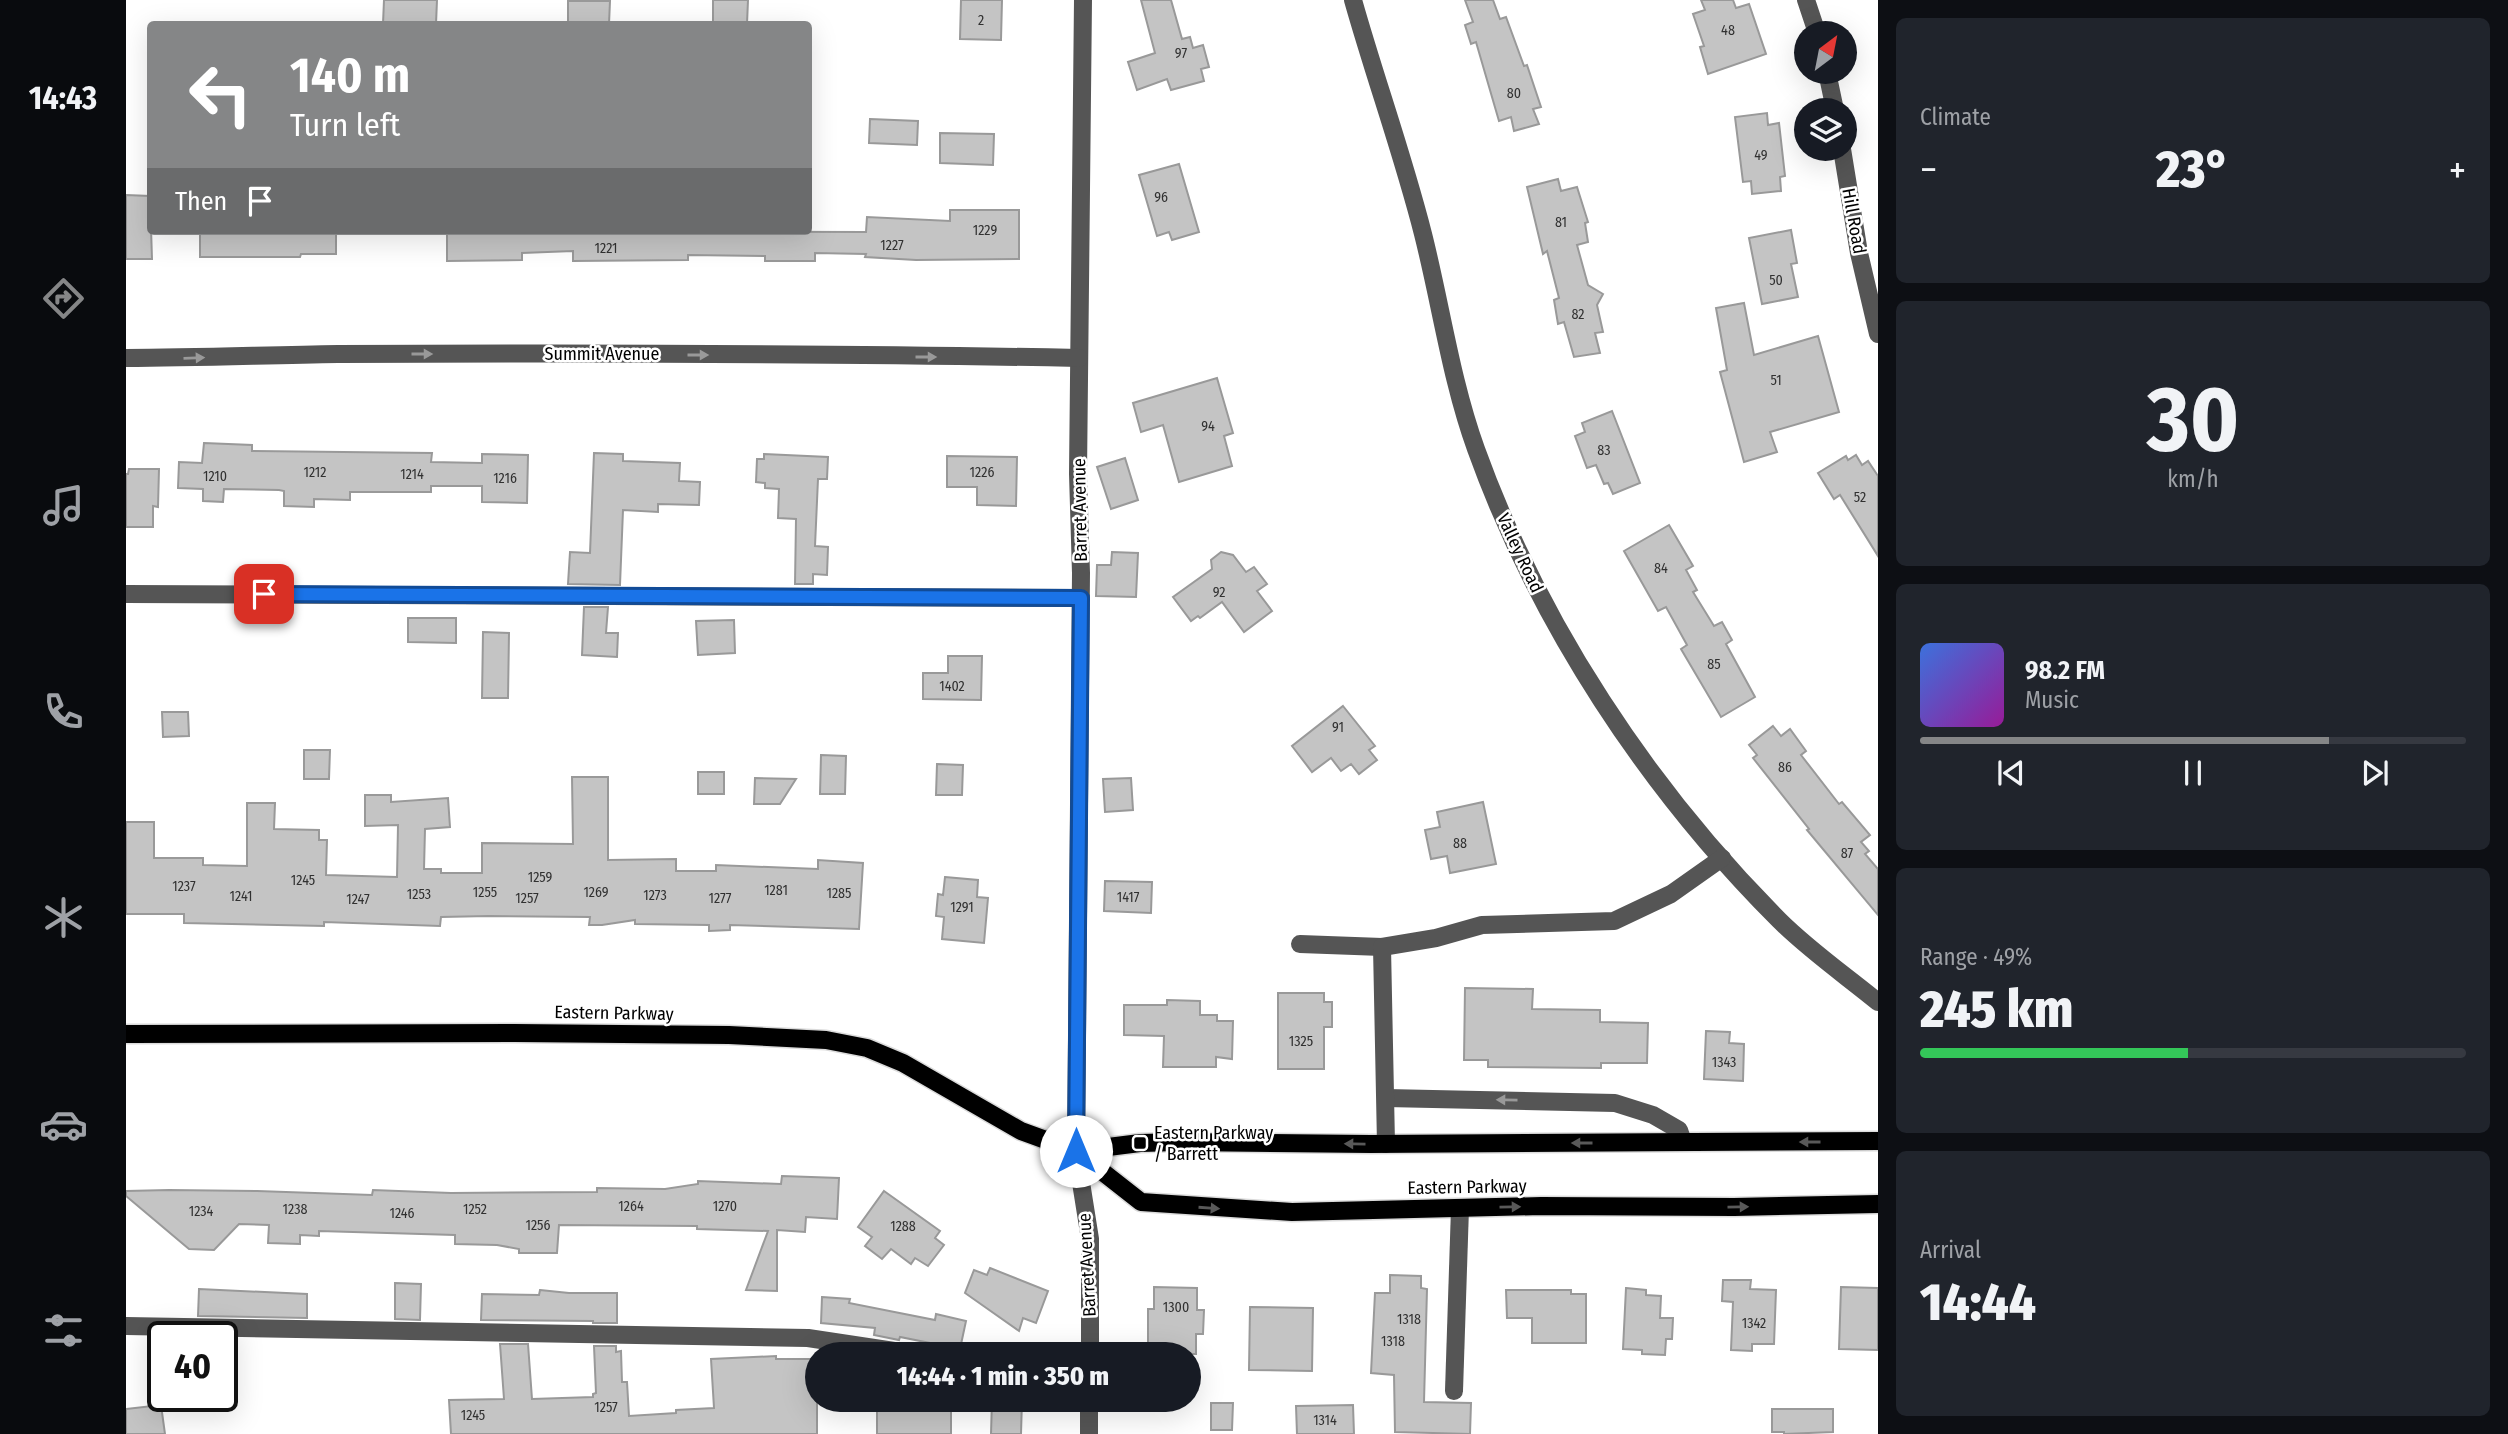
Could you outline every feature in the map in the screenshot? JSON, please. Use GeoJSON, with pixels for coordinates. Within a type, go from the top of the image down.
{"type":"FeatureCollection","features":[{"type":"Feature","properties":{"kind":"main road","name":"Eastern Parkway"},"geometry":{"type":"LineString","coordinates":[[126,1034],[515,1033],[729,1035],[826,1040],[867,1048],[903,1063],[1021,1131],[1076,1151],[1141,1202],[1292,1212],[1878,1204]]}},
{"type":"Feature","properties":{"kind":"main road","name":"Eastern Parkway"},"geometry":{"type":"LineString","coordinates":[[1076,1151],[1140,1143],[1180,1142],[1386,1144],[1878,1141]]}},
{"type":"Feature","properties":{"kind":"street","name":"Barret Avenue"},"geometry":{"type":"LineString","coordinates":[[1083,0],[1078,474],[1081,598],[1076,1151],[1090,1240],[1090,1342]]}},
{"type":"Feature","properties":{"kind":"street","name":"Valley Road"},"geometry":{"type":"LineString","coordinates":[[1353,0],[1411,188],[1461,400],[1475,447],[1504,520],[1536,589],[1592,684],[1680,811],[1781,922],[1878,1002]]}},
{"type":"Feature","properties":{"kind":"street"},"geometry":{"type":"LineString","coordinates":[[1806,0],[1813,21]]}},
{"type":"Feature","properties":{"kind":"street","name":"Hill Road"},"geometry":{"type":"LineString","coordinates":[[1844,161],[1859,253],[1878,334]]}},
{"type":"Feature","properties":{"kind":"street","name":"Summit Avenue"},"geometry":{"type":"LineString","coordinates":[[126,358],[542,354],[1079,358]]}},
{"type":"Feature","properties":{"kind":"street"},"geometry":{"type":"LineString","coordinates":[[126,594],[1081,598]]}},
{"type":"Feature","properties":{"kind":"street"},"geometry":{"type":"LineString","coordinates":[[1300,944],[1382,947],[1436,938],[1482,925],[1614,921],[1671,894],[1722,858]]}},
{"type":"Feature","properties":{"kind":"street"},"geometry":{"type":"LineString","coordinates":[[1382,947],[1386,1144]]}},
{"type":"Feature","properties":{"kind":"street"},"geometry":{"type":"LineString","coordinates":[[1386,1098],[1615,1102],[1653,1115],[1679,1130],[1684,1142]]}},
{"type":"Feature","properties":{"kind":"street"},"geometry":{"type":"LineString","coordinates":[[1454,1391],[1460,1208]]}},
{"type":"Feature","properties":{"kind":"street"},"geometry":{"type":"LineString","coordinates":[[126,1326],[808,1338],[835,1342]]}},
{"type":"Feature","properties":{"kind":"street"},"geometry":{"type":"LineString","coordinates":[[1089,1412],[1089,1434]]}},
{"type":"Feature","properties":{"kind":"building"},"geometry":{"type":"Polygon","coordinates":[[[384,0],[437,0],[436,21],[383,21],[384,0]]]}},
{"type":"Feature","properties":{"kind":"building"},"geometry":{"type":"Polygon","coordinates":[[[713,0],[748,0],[747,21],[713,21],[713,0]]]}},
{"type":"Feature","properties":{"kind":"building"},"geometry":{"type":"Polygon","coordinates":[[[961,0],[1002,0],[1001,40],[960,39],[961,0]]]}},
{"type":"Feature","properties":{"kind":"building"},"geometry":{"type":"Polygon","coordinates":[[[1141,0],[1171,0],[1182,39],[1190,37],[1193,48],[1203,45],[1209,67],[1201,69],[1204,81],[1171,90],[1167,79],[1137,90],[1128,62],[1155,53],[1141,0]]]}},
{"type":"Feature","properties":{"kind":"building"},"geometry":{"type":"Polygon","coordinates":[[[1465,0],[1493,0],[1500,19],[1506,17],[1524,66],[1527,65],[1541,107],[1533,109],[1539,124],[1514,131],[1511,117],[1499,121],[1476,42],[1471,44],[1465,25],[1473,22],[1465,0]]]}},
{"type":"Feature","properties":{"kind":"building"},"geometry":{"type":"Polygon","coordinates":[[[1701,0],[1733,0],[1736,8],[1749,4],[1766,54],[1708,74],[1700,47],[1704,46],[1693,14],[1705,10],[1701,0]]]}},
{"type":"Feature","properties":{"kind":"building"},"geometry":{"type":"Polygon","coordinates":[[[568,1],[610,1],[609,21],[568,21],[568,1]]]}},
{"type":"Feature","properties":{"kind":"building"},"geometry":{"type":"Polygon","coordinates":[[[1767,113],[1768,125],[1779,123],[1785,176],[1780,177],[1781,191],[1752,194],[1751,181],[1743,182],[1735,117],[1767,113]]]}},
{"type":"Feature","properties":{"kind":"building"},"geometry":{"type":"Polygon","coordinates":[[[870,119],[918,121],[917,145],[869,143],[870,119]]]}},
{"type":"Feature","properties":{"kind":"building"},"geometry":{"type":"Polygon","coordinates":[[[940,133],[994,134],[993,165],[940,163],[940,133]]]}},
{"type":"Feature","properties":{"kind":"building"},"geometry":{"type":"Polygon","coordinates":[[[1179,164],[1199,232],[1172,240],[1169,232],[1157,236],[1139,175],[1179,164]]]}},
{"type":"Feature","properties":{"kind":"building"},"geometry":{"type":"Polygon","coordinates":[[[1558,179],[1561,191],[1577,187],[1588,222],[1585,223],[1588,242],[1577,245],[1588,285],[1603,294],[1597,305],[1603,332],[1595,333],[1600,353],[1574,357],[1564,322],[1558,324],[1554,300],[1559,298],[1547,251],[1543,254],[1527,187],[1558,179]]]}},
{"type":"Feature","properties":{"kind":"building"},"geometry":{"type":"Polygon","coordinates":[[[126,195],[147,196],[147,235],[151,235],[152,259],[126,259],[126,195]]]}},
{"type":"Feature","properties":{"kind":"building"},"geometry":{"type":"Polygon","coordinates":[[[950,210],[1019,210],[1019,259],[916,260],[865,257],[866,254],[815,253],[815,261],[765,261],[765,256],[688,255],[688,260],[573,261],[573,251],[522,253],[522,260],[447,261],[447,235],[812,235],[812,232],[866,232],[867,217],[950,221],[950,210]]]}},
{"type":"Feature","properties":{"kind":"building"},"geometry":{"type":"Polygon","coordinates":[[[1791,230],[1797,263],[1791,264],[1798,297],[1762,304],[1749,238],[1791,230]]]}},
{"type":"Feature","properties":{"kind":"building"},"geometry":{"type":"Polygon","coordinates":[[[200,235],[336,235],[336,254],[301,254],[300,257],[200,257],[200,235]]]}},
{"type":"Feature","properties":{"kind":"building"},"geometry":{"type":"Polygon","coordinates":[[[1744,303],[1754,355],[1818,336],[1839,412],[1770,432],[1777,452],[1744,462],[1720,372],[1727,370],[1716,308],[1744,303]]]}},
{"type":"Feature","properties":{"kind":"building"},"geometry":{"type":"Polygon","coordinates":[[[1217,378],[1233,433],[1224,436],[1232,466],[1179,482],[1163,425],[1141,432],[1133,403],[1217,378]]]}},
{"type":"Feature","properties":{"kind":"building"},"geometry":{"type":"Polygon","coordinates":[[[1612,411],[1640,483],[1613,494],[1608,483],[1604,484],[1596,465],[1587,468],[1575,436],[1585,432],[1582,423],[1612,411]]]}},
{"type":"Feature","properties":{"kind":"building"},"geometry":{"type":"Polygon","coordinates":[[[204,443],[252,445],[252,451],[432,453],[431,462],[482,463],[482,454],[528,455],[527,503],[482,502],[482,486],[431,486],[431,492],[350,492],[350,500],[314,499],[314,507],[284,506],[284,491],[279,490],[224,489],[223,502],[203,501],[203,489],[178,488],[179,462],[202,463],[204,443]]]}},
{"type":"Feature","properties":{"kind":"building"},"geometry":{"type":"Polygon","coordinates":[[[594,453],[623,454],[623,461],[680,463],[679,481],[700,482],[699,505],[658,504],[658,512],[623,510],[620,585],[568,584],[570,552],[590,553],[594,453]]]}},
{"type":"Feature","properties":{"kind":"building"},"geometry":{"type":"Polygon","coordinates":[[[764,454],[828,457],[827,479],[818,479],[815,546],[828,547],[827,575],[813,574],[813,584],[795,584],[796,519],[778,518],[779,489],[765,488],[765,483],[756,482],[757,459],[764,459],[764,454]]]}},
{"type":"Feature","properties":{"kind":"building"},"geometry":{"type":"Polygon","coordinates":[[[1856,455],[1862,465],[1868,461],[1878,476],[1878,556],[1840,495],[1834,499],[1818,473],[1846,456],[1848,460],[1856,455]]]}},
{"type":"Feature","properties":{"kind":"building"},"geometry":{"type":"Polygon","coordinates":[[[947,456],[1017,457],[1016,506],[977,505],[977,487],[947,487],[947,456]]]}},
{"type":"Feature","properties":{"kind":"building"},"geometry":{"type":"Polygon","coordinates":[[[1125,458],[1138,500],[1111,509],[1097,467],[1125,458]]]}},
{"type":"Feature","properties":{"kind":"building"},"geometry":{"type":"Polygon","coordinates":[[[129,469],[159,469],[158,507],[153,506],[153,527],[126,527],[126,474],[129,469]]]}},
{"type":"Feature","properties":{"kind":"building"},"geometry":{"type":"Polygon","coordinates":[[[1669,525],[1693,566],[1686,570],[1697,590],[1693,592],[1714,626],[1722,622],[1732,640],[1726,644],[1755,697],[1721,717],[1681,649],[1687,645],[1666,607],[1658,611],[1624,551],[1669,525]]]}},
{"type":"Feature","properties":{"kind":"building"},"geometry":{"type":"Polygon","coordinates":[[[1112,552],[1138,553],[1136,597],[1096,596],[1097,565],[1111,565],[1112,552]]]}},
{"type":"Feature","properties":{"kind":"building"},"geometry":{"type":"Polygon","coordinates":[[[1221,552],[1233,555],[1246,572],[1254,567],[1267,584],[1257,591],[1272,611],[1244,632],[1222,602],[1200,618],[1198,616],[1191,621],[1173,597],[1212,569],[1211,560],[1221,552]]]}},
{"type":"Feature","properties":{"kind":"building"},"geometry":{"type":"Polygon","coordinates":[[[584,607],[608,607],[606,633],[618,633],[617,657],[582,655],[584,607]]]}},
{"type":"Feature","properties":{"kind":"building"},"geometry":{"type":"Polygon","coordinates":[[[408,618],[456,618],[456,643],[408,642],[408,618]]]}},
{"type":"Feature","properties":{"kind":"building"},"geometry":{"type":"Polygon","coordinates":[[[734,620],[735,653],[698,655],[696,621],[734,620]]]}},
{"type":"Feature","properties":{"kind":"building"},"geometry":{"type":"Polygon","coordinates":[[[483,632],[509,633],[508,698],[482,698],[483,632]]]}},
{"type":"Feature","properties":{"kind":"building"},"geometry":{"type":"Polygon","coordinates":[[[948,656],[982,656],[981,700],[923,699],[923,673],[948,673],[948,656]]]}},
{"type":"Feature","properties":{"kind":"building"},"geometry":{"type":"Polygon","coordinates":[[[1343,706],[1375,746],[1369,750],[1377,760],[1359,774],[1351,764],[1341,771],[1331,758],[1312,772],[1292,746],[1343,706]]]}},
{"type":"Feature","properties":{"kind":"building"},"geometry":{"type":"Polygon","coordinates":[[[162,712],[188,712],[189,736],[163,737],[162,712]]]}},
{"type":"Feature","properties":{"kind":"building"},"geometry":{"type":"Polygon","coordinates":[[[1773,726],[1781,736],[1790,729],[1806,751],[1801,755],[1839,804],[1842,802],[1870,835],[1861,842],[1869,851],[1865,854],[1878,869],[1878,915],[1807,830],[1809,829],[1753,758],[1757,755],[1749,745],[1773,726]]]}},
{"type":"Feature","properties":{"kind":"building"},"geometry":{"type":"Polygon","coordinates":[[[304,750],[330,750],[329,779],[304,779],[304,750]]]}},
{"type":"Feature","properties":{"kind":"building"},"geometry":{"type":"Polygon","coordinates":[[[821,755],[846,756],[845,794],[820,794],[821,755]]]}},
{"type":"Feature","properties":{"kind":"building"},"geometry":{"type":"Polygon","coordinates":[[[937,764],[963,765],[962,795],[936,795],[937,764]]]}},
{"type":"Feature","properties":{"kind":"building"},"geometry":{"type":"Polygon","coordinates":[[[698,772],[724,772],[724,794],[698,794],[698,772]]]}},
{"type":"Feature","properties":{"kind":"building"},"geometry":{"type":"Polygon","coordinates":[[[572,777],[608,777],[608,860],[676,859],[676,871],[716,871],[716,865],[818,869],[818,860],[863,863],[859,929],[730,925],[730,930],[709,931],[709,925],[635,924],[635,920],[589,925],[590,917],[489,916],[441,917],[440,926],[324,922],[324,926],[184,923],[184,914],[126,914],[126,822],[154,822],[154,858],[203,858],[203,865],[247,866],[247,803],[275,803],[274,829],[319,830],[319,840],[327,840],[326,875],[397,877],[398,825],[365,826],[365,795],[391,795],[391,802],[448,798],[450,827],[425,829],[424,869],[441,869],[441,873],[482,873],[482,843],[573,844],[572,777]]]}},
{"type":"Feature","properties":{"kind":"building"},"geometry":{"type":"Polygon","coordinates":[[[755,778],[796,779],[780,804],[754,804],[755,778]]]}},
{"type":"Feature","properties":{"kind":"building"},"geometry":{"type":"Polygon","coordinates":[[[1131,778],[1133,810],[1105,812],[1103,779],[1131,778]]]}},
{"type":"Feature","properties":{"kind":"building"},"geometry":{"type":"Polygon","coordinates":[[[1483,802],[1496,864],[1450,873],[1447,856],[1431,859],[1425,830],[1440,827],[1437,812],[1483,802]]]}},
{"type":"Feature","properties":{"kind":"building"},"geometry":{"type":"Polygon","coordinates":[[[945,877],[978,880],[977,897],[988,898],[984,943],[942,939],[944,917],[936,916],[938,894],[943,895],[945,877]]]}},
{"type":"Feature","properties":{"kind":"building"},"geometry":{"type":"Polygon","coordinates":[[[1105,881],[1152,882],[1151,913],[1104,911],[1105,881]]]}},
{"type":"Feature","properties":{"kind":"building"},"geometry":{"type":"Polygon","coordinates":[[[1465,988],[1533,989],[1532,1009],[1600,1010],[1600,1022],[1648,1023],[1647,1063],[1601,1063],[1601,1068],[1488,1067],[1488,1060],[1464,1060],[1465,988]]]}},
{"type":"Feature","properties":{"kind":"building"},"geometry":{"type":"Polygon","coordinates":[[[1278,993],[1324,993],[1324,1002],[1332,1002],[1332,1027],[1324,1027],[1324,1069],[1278,1069],[1278,993]]]}},
{"type":"Feature","properties":{"kind":"building"},"geometry":{"type":"Polygon","coordinates":[[[1167,1000],[1200,1001],[1200,1015],[1217,1015],[1217,1021],[1233,1021],[1232,1059],[1216,1057],[1216,1067],[1163,1067],[1164,1036],[1124,1035],[1124,1005],[1167,1005],[1167,1000]]]}},
{"type":"Feature","properties":{"kind":"building"},"geometry":{"type":"Polygon","coordinates":[[[1706,1031],[1730,1032],[1729,1043],[1744,1044],[1743,1081],[1704,1079],[1706,1031]]]}},
{"type":"Feature","properties":{"kind":"building"},"geometry":{"type":"Polygon","coordinates":[[[782,1176],[839,1178],[837,1219],[806,1217],[805,1232],[777,1230],[777,1291],[746,1290],[768,1231],[697,1229],[697,1226],[559,1225],[557,1253],[519,1253],[519,1249],[497,1245],[455,1244],[455,1235],[319,1231],[319,1236],[300,1235],[300,1244],[268,1243],[269,1225],[239,1224],[214,1250],[189,1249],[126,1196],[126,1191],[169,1190],[372,1195],[373,1190],[451,1193],[597,1192],[597,1188],[665,1189],[698,1184],[698,1181],[781,1184],[782,1176]]]}},
{"type":"Feature","properties":{"kind":"building"},"geometry":{"type":"Polygon","coordinates":[[[884,1191],[940,1231],[935,1238],[944,1245],[928,1266],[915,1258],[911,1264],[891,1249],[882,1259],[865,1246],[872,1237],[858,1227],[884,1191]]]}},
{"type":"Feature","properties":{"kind":"building"},"geometry":{"type":"Polygon","coordinates":[[[990,1268],[1048,1291],[1036,1323],[1023,1318],[1019,1331],[965,1293],[974,1270],[987,1275],[990,1268]]]}},
{"type":"Feature","properties":{"kind":"building"},"geometry":{"type":"Polygon","coordinates":[[[1390,1275],[1421,1276],[1421,1288],[1427,1289],[1424,1402],[1471,1403],[1470,1434],[1395,1432],[1394,1375],[1371,1373],[1375,1293],[1390,1293],[1390,1275]]]}},
{"type":"Feature","properties":{"kind":"building"},"geometry":{"type":"Polygon","coordinates":[[[1723,1280],[1751,1280],[1750,1289],[1776,1290],[1774,1344],[1752,1344],[1752,1351],[1731,1350],[1733,1302],[1722,1301],[1723,1280]]]}},
{"type":"Feature","properties":{"kind":"building"},"geometry":{"type":"Polygon","coordinates":[[[395,1283],[421,1284],[420,1320],[395,1319],[395,1283]]]}},
{"type":"Feature","properties":{"kind":"building"},"geometry":{"type":"Polygon","coordinates":[[[1154,1287],[1197,1288],[1197,1310],[1204,1310],[1203,1334],[1196,1334],[1196,1342],[1148,1342],[1148,1309],[1154,1309],[1154,1287]]]}},
{"type":"Feature","properties":{"kind":"building"},"geometry":{"type":"Polygon","coordinates":[[[1841,1287],[1878,1288],[1878,1350],[1839,1349],[1841,1287]]]}},
{"type":"Feature","properties":{"kind":"building"},"geometry":{"type":"Polygon","coordinates":[[[1626,1288],[1646,1290],[1646,1295],[1661,1296],[1660,1318],[1673,1318],[1672,1339],[1666,1339],[1665,1355],[1642,1354],[1642,1350],[1623,1349],[1626,1288]]]}},
{"type":"Feature","properties":{"kind":"building"},"geometry":{"type":"Polygon","coordinates":[[[199,1289],[307,1294],[307,1318],[198,1316],[199,1289]]]}},
{"type":"Feature","properties":{"kind":"building"},"geometry":{"type":"Polygon","coordinates":[[[540,1290],[617,1293],[617,1323],[481,1320],[482,1294],[539,1295],[540,1290]]]}},
{"type":"Feature","properties":{"kind":"building"},"geometry":{"type":"Polygon","coordinates":[[[1506,1290],[1571,1290],[1571,1294],[1586,1294],[1586,1343],[1532,1343],[1532,1318],[1507,1318],[1506,1290]]]}},
{"type":"Feature","properties":{"kind":"building"},"geometry":{"type":"Polygon","coordinates":[[[822,1297],[850,1299],[849,1303],[935,1320],[936,1314],[966,1321],[962,1342],[925,1342],[900,1337],[899,1340],[874,1335],[875,1328],[821,1323],[822,1297]]]}},
{"type":"Feature","properties":{"kind":"building"},"geometry":{"type":"Polygon","coordinates":[[[1250,1307],[1313,1308],[1312,1371],[1249,1370],[1250,1307]]]}},
{"type":"Feature","properties":{"kind":"building"},"geometry":{"type":"Polygon","coordinates":[[[500,1344],[528,1344],[532,1399],[593,1397],[596,1393],[594,1346],[616,1346],[616,1352],[621,1351],[622,1382],[627,1382],[629,1416],[714,1408],[711,1359],[776,1356],[776,1359],[805,1359],[805,1412],[817,1412],[817,1434],[451,1434],[449,1400],[504,1399],[500,1344]]]}},
{"type":"Feature","properties":{"kind":"building"},"geometry":{"type":"Polygon","coordinates":[[[1211,1403],[1233,1403],[1232,1430],[1211,1430],[1211,1403]]]}},
{"type":"Feature","properties":{"kind":"building"},"geometry":{"type":"Polygon","coordinates":[[[1353,1405],[1354,1434],[1297,1434],[1296,1406],[1353,1405]]]}},
{"type":"Feature","properties":{"kind":"building"},"geometry":{"type":"Polygon","coordinates":[[[147,1407],[147,1412],[162,1412],[165,1434],[126,1434],[126,1409],[147,1407]]]}},
{"type":"Feature","properties":{"kind":"building"},"geometry":{"type":"Polygon","coordinates":[[[1772,1409],[1833,1409],[1833,1432],[1772,1432],[1772,1409]]]}},
{"type":"Feature","properties":{"kind":"building"},"geometry":{"type":"Polygon","coordinates":[[[877,1412],[951,1412],[951,1434],[877,1434],[877,1412]]]}},
{"type":"Feature","properties":{"kind":"building"},"geometry":{"type":"Polygon","coordinates":[[[992,1412],[1022,1412],[1021,1434],[991,1434],[992,1412]]]}},
{"type":"Feature","properties":{"kind":"place","name":"Eastern Parkway / Barrett"},"geometry":{"type":"Point","coordinates":[1140,1143]}},
{"type":"Feature","properties":{"kind":"route"},"geometry":{"type":"LineString","coordinates":[[264,594],[1081,598],[1076,1151]]}}]}
